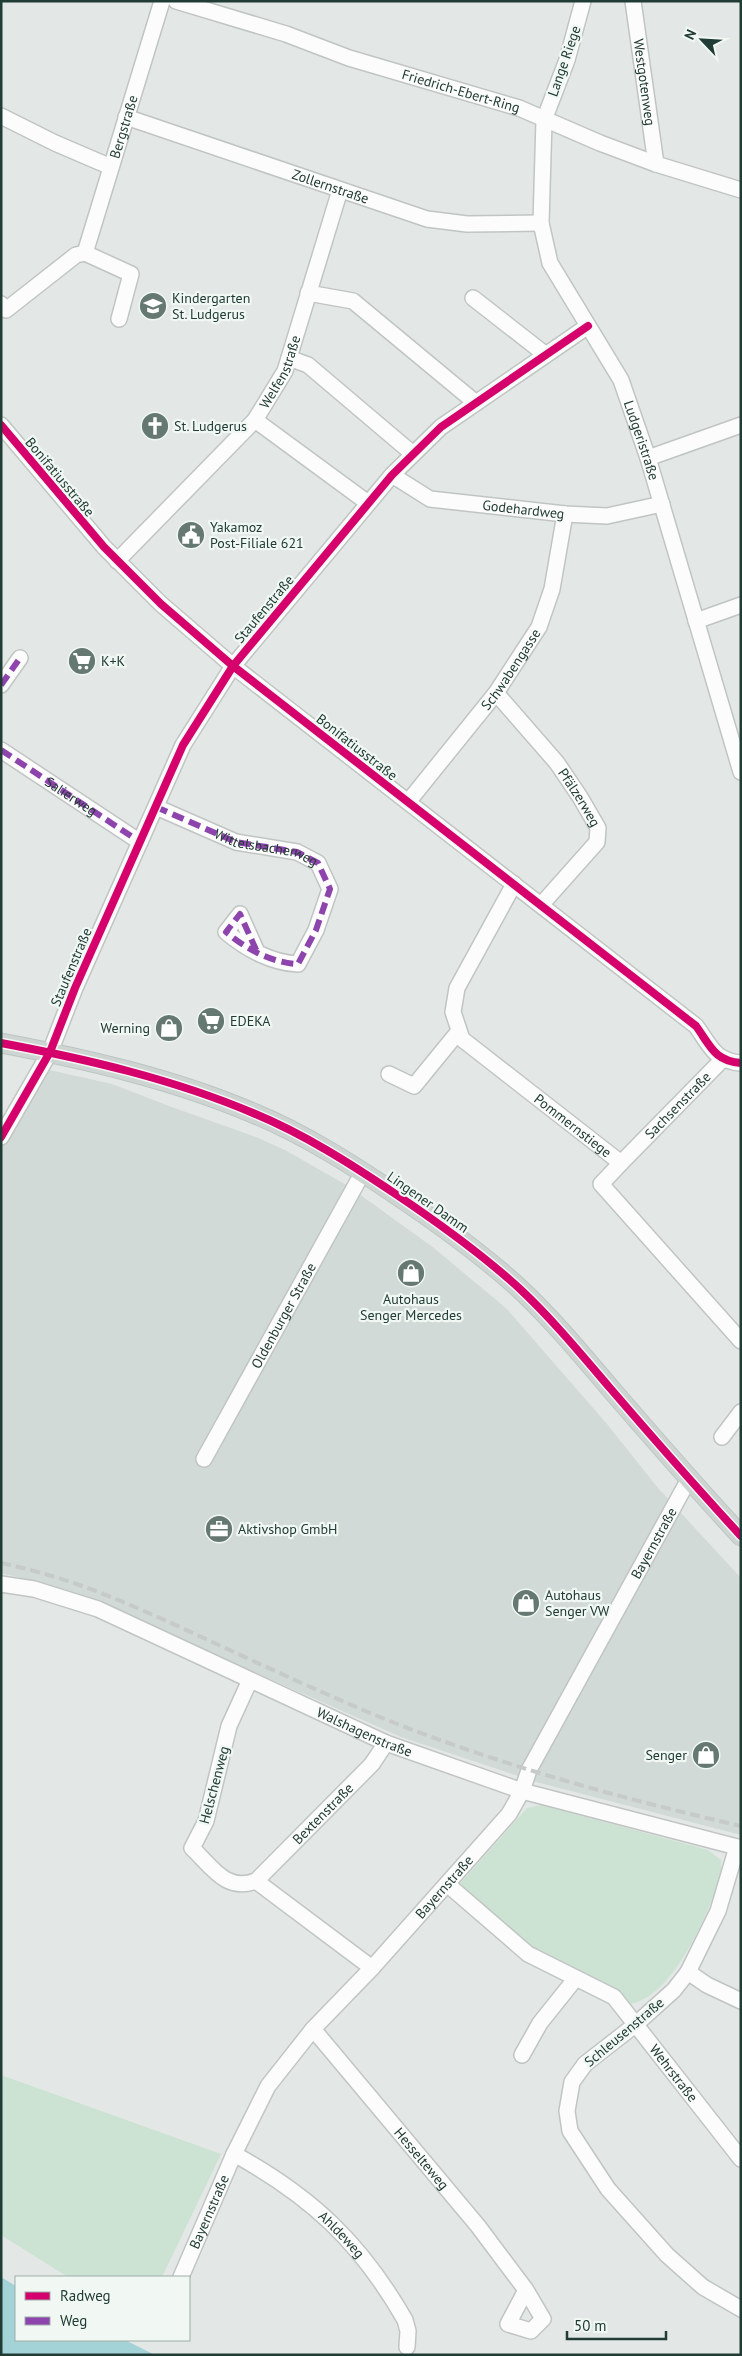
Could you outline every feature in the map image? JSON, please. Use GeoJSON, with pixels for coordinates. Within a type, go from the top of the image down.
{"type":"FeatureCollection","features":[{"type":"Feature","properties":{"kind":"main road","name":"Lingener Damm"},"geometry":{"type":"LineString","coordinates":[[1,1043],[50,1052],[169,1084],[252,1113],[302,1136],[364,1172],[452,1232],[520,1289],[558,1327],[689,1480],[739,1531]]}},
{"type":"Feature","properties":{"kind":"street","name":"Bergstraße"},"geometry":{"type":"LineString","coordinates":[[85,252],[162,1]]}},
{"type":"Feature","properties":{"kind":"street","name":"Friedrich-Ebert-Ring"},"geometry":{"type":"LineString","coordinates":[[176,1],[286,34],[349,58],[519,108],[544,120],[656,164],[741,190]]}},
{"type":"Feature","properties":{"kind":"street","name":"Lange Riege"},"geometry":{"type":"LineString","coordinates":[[544,120],[566,60],[583,1]]}},
{"type":"Feature","properties":{"kind":"street","name":"Westgotenweg"},"geometry":{"type":"LineString","coordinates":[[633,1],[656,164]]}},
{"type":"Feature","properties":{"kind":"street"},"geometry":{"type":"LineString","coordinates":[[1,116],[55,143],[111,166]]}},
{"type":"Feature","properties":{"kind":"street","name":"Zollernstraße"},"geometry":{"type":"LineString","coordinates":[[126,117],[427,219],[467,224],[540,223]]}},
{"type":"Feature","properties":{"kind":"street","name":"Ludgeristraße"},"geometry":{"type":"LineString","coordinates":[[544,120],[540,223],[550,263],[621,380],[648,458],[696,622],[739,756],[741,772]]}},
{"type":"Feature","properties":{"kind":"street","name":"Welfenstraße"},"geometry":{"type":"LineString","coordinates":[[118,561],[255,420],[285,371],[340,190]]}},
{"type":"Feature","properties":{"kind":"street"},"geometry":{"type":"LineString","coordinates":[[1,304],[6,310],[76,255],[85,252],[131,274],[119,319]]}},
{"type":"Feature","properties":{"kind":"street"},"geometry":{"type":"LineString","coordinates":[[308,293],[353,302],[476,402]]}},
{"type":"Feature","properties":{"kind":"street"},"geometry":{"type":"LineString","coordinates":[[473,298],[546,355]]}},
{"type":"Feature","properties":{"kind":"street","name":"Staufenstraße"},"geometry":{"type":"LineString","coordinates":[[1,1137],[50,1052],[75,988],[183,744],[233,666],[392,475],[441,427],[588,326]]}},
{"type":"Feature","properties":{"kind":"street"},"geometry":{"type":"LineString","coordinates":[[289,358],[308,365],[413,454]]}},
{"type":"Feature","properties":{"kind":"street"},"geometry":{"type":"LineString","coordinates":[[255,420],[368,503]]}},
{"type":"Feature","properties":{"kind":"street","name":"Bonifatiusstraße"},"geometry":{"type":"LineString","coordinates":[[1,425],[51,487],[118,561],[161,604],[233,666],[696,1026],[714,1053],[723,1059]]}},
{"type":"Feature","properties":{"kind":"street"},"geometry":{"type":"LineString","coordinates":[[648,458],[741,425]]}},
{"type":"Feature","properties":{"kind":"street","name":"Godehardweg"},"geometry":{"type":"LineString","coordinates":[[392,475],[430,499],[565,514],[607,516],[662,504]]}},
{"type":"Feature","properties":{"kind":"street","name":"Schwabengasse"},"geometry":{"type":"LineString","coordinates":[[408,802],[496,693],[539,627],[552,589],[565,514]]}},
{"type":"Feature","properties":{"kind":"street"},"geometry":{"type":"LineString","coordinates":[[696,622],[741,605]]}},
{"type":"Feature","properties":{"kind":"street"},"geometry":{"type":"LineString","coordinates":[[1,685],[20,658]]}},
{"type":"Feature","properties":{"kind":"street","name":"Pfälzerweg"},"geometry":{"type":"LineString","coordinates":[[496,693],[557,763],[598,828],[597,842],[541,905]]}},
{"type":"Feature","properties":{"kind":"street","name":"Salierweg"},"geometry":{"type":"LineString","coordinates":[[1,750],[140,842]]}},
{"type":"Feature","properties":{"kind":"street","name":"Wittelsbacherweg"},"geometry":{"type":"LineString","coordinates":[[156,807],[236,842],[297,852],[318,863],[330,889],[316,930],[298,964],[280,963],[258,952]]}},
{"type":"Feature","properties":{"kind":"street","name":"Pommernstiege"},"geometry":{"type":"LineString","coordinates":[[514,884],[457,988],[453,1012],[462,1039],[621,1163],[601,1184],[741,1341]]}},
{"type":"Feature","properties":{"kind":"street"},"geometry":{"type":"LineString","coordinates":[[388,1074],[414,1086],[459,1030]]}},
{"type":"Feature","properties":{"kind":"street"},"geometry":{"type":"LineString","coordinates":[[723,1059],[741,1063]]}},
{"type":"Feature","properties":{"kind":"street","name":"Sachsenstraße"},"geometry":{"type":"LineString","coordinates":[[621,1163],[723,1059]]}},
{"type":"Feature","properties":{"kind":"street","name":"Oldenburger Straße"},"geometry":{"type":"LineString","coordinates":[[204,1459],[364,1172]]}},
{"type":"Feature","properties":{"kind":"street"},"geometry":{"type":"LineString","coordinates":[[722,1437],[741,1412]]}},
{"type":"Feature","properties":{"kind":"street","name":"Bayernstraße"},"geometry":{"type":"LineString","coordinates":[[181,2276],[234,2154],[268,2086],[313,2029],[372,1968],[509,1814],[522,1791],[529,1770],[689,1480]]}},
{"type":"Feature","properties":{"kind":"street","name":"Walshagenstraße"},"geometry":{"type":"LineString","coordinates":[[1,1584],[34,1589],[98,1609],[386,1743],[522,1791],[739,1848]]}},
{"type":"Feature","properties":{"kind":"street","name":"Helschenweg"},"geometry":{"type":"LineString","coordinates":[[250,1680],[230,1726],[206,1822],[192,1848],[229,1883],[243,1886],[256,1881]]}},
{"type":"Feature","properties":{"kind":"street","name":"Bextenstraße"},"geometry":{"type":"LineString","coordinates":[[256,1881],[372,1764],[386,1743]]}},
{"type":"Feature","properties":{"kind":"street","name":"Schleusenstraße"},"geometry":{"type":"LineString","coordinates":[[739,1848],[718,1911],[688,1972],[674,1990],[635,2025],[585,2064],[572,2082],[567,2111],[570,2131],[608,2189],[667,2255],[703,2287],[741,2309]]}},
{"type":"Feature","properties":{"kind":"street"},"geometry":{"type":"LineString","coordinates":[[256,1881],[372,1968]]}},
{"type":"Feature","properties":{"kind":"street","name":"Wehrstraße"},"geometry":{"type":"LineString","coordinates":[[447,1884],[528,1954],[614,1997],[741,2159]]}},
{"type":"Feature","properties":{"kind":"street"},"geometry":{"type":"LineString","coordinates":[[688,1972],[707,1985],[741,2001]]}},
{"type":"Feature","properties":{"kind":"street"},"geometry":{"type":"LineString","coordinates":[[522,2055],[540,2023],[576,1978]]}},
{"type":"Feature","properties":{"kind":"street","name":"Hesselteweg"},"geometry":{"type":"LineString","coordinates":[[313,2029],[478,2226],[526,2290]]}},
{"type":"Feature","properties":{"kind":"street","name":"Ahldeweg"},"geometry":{"type":"LineString","coordinates":[[234,2154],[271,2174],[318,2209],[360,2253],[405,2320],[408,2331],[407,2347]]}},
{"type":"Feature","properties":{"kind":"shaded area"},"geometry":{"type":"Polygon","coordinates":[[[45,1069],[112,1084],[256,1137],[285,1150],[348,1186],[434,1248],[507,1309],[607,1424],[658,1488],[741,1578],[741,1835],[536,1782],[401,1737],[100,1604],[45,1584],[1,1573],[1,1144],[45,1069]]]}},
{"type":"Feature","properties":{"kind":"green space"},"geometry":{"type":"Polygon","coordinates":[[[541,1805],[708,1850],[721,1860],[719,1884],[691,1944],[670,1976],[658,1989],[645,1998],[631,2004],[619,1993],[533,1951],[457,1887],[527,1808],[541,1805]]]}},
{"type":"Feature","properties":{"kind":"green space"},"geometry":{"type":"Polygon","coordinates":[[[1,2075],[221,2154],[162,2276],[66,2276],[1,2235],[1,2075]]]}},
{"type":"Feature","properties":{"kind":"water"},"geometry":{"type":"Polygon","coordinates":[[[1,2277],[15,2285],[15,2341],[127,2341],[155,2355],[1,2355],[1,2277]]]}},
{"type":"Feature","properties":{"kind":"railway"},"geometry":{"type":"LineString","coordinates":[[1,1563],[55,1577],[107,1596],[158,1617],[370,1713],[460,1747],[553,1777],[741,1826]]}},
{"type":"Feature","properties":{"kind":"marked path"},"geometry":{"type":"LineString","coordinates":[[1,685],[20,658]]}},
{"type":"Feature","properties":{"kind":"marked path"},"geometry":{"type":"LineString","coordinates":[[1,750],[140,842]]}},
{"type":"Feature","properties":{"kind":"marked path"},"geometry":{"type":"LineString","coordinates":[[156,807],[236,842],[297,852],[318,863],[330,889],[316,930],[298,964],[269,958],[260,954],[242,944],[226,932],[240,914],[257,952]]}},
{"type":"Feature","properties":{"kind":"cycle path"},"geometry":{"type":"LineString","coordinates":[[1,1137],[50,1052],[75,988],[183,745],[233,666],[392,475],[441,427],[588,326]]}},
{"type":"Feature","properties":{"kind":"cycle path"},"geometry":{"type":"LineString","coordinates":[[1,425],[104,547],[161,604],[233,666],[696,1026],[709,1046],[719,1055],[732,1062],[741,1063]]}},
{"type":"Feature","properties":{"kind":"cycle path"},"geometry":{"type":"LineString","coordinates":[[1,1043],[129,1071],[223,1101],[291,1130],[380,1183],[476,1252],[506,1276],[532,1301],[741,1536]]}},
{"type":"Feature","properties":{"kind":"place","name":"Kindergarten St. Ludgerus"},"geometry":{"type":"Point","coordinates":[153,306]}},
{"type":"Feature","properties":{"kind":"place","name":"St. Ludgerus"},"geometry":{"type":"Point","coordinates":[155,426]}},
{"type":"Feature","properties":{"kind":"place","name":"Yakamoz Post-Filiale 621"},"geometry":{"type":"Point","coordinates":[191,535]}},
{"type":"Feature","properties":{"kind":"place","name":"K+K"},"geometry":{"type":"Point","coordinates":[82,661]}},
{"type":"Feature","properties":{"kind":"place","name":"EDEKA"},"geometry":{"type":"Point","coordinates":[211,1021]}},
{"type":"Feature","properties":{"kind":"place","name":"Werning"},"geometry":{"type":"Point","coordinates":[169,1028]}},
{"type":"Feature","properties":{"kind":"place","name":"Autohaus Senger Mercedes"},"geometry":{"type":"Point","coordinates":[411,1273]}},
{"type":"Feature","properties":{"kind":"place","name":"Aktivshop GmbH"},"geometry":{"type":"Point","coordinates":[219,1529]}},
{"type":"Feature","properties":{"kind":"place","name":"Autohaus Senger VW"},"geometry":{"type":"Point","coordinates":[526,1603]}},
{"type":"Feature","properties":{"kind":"place","name":"Senger"},"geometry":{"type":"Point","coordinates":[706,1755]}}]}
